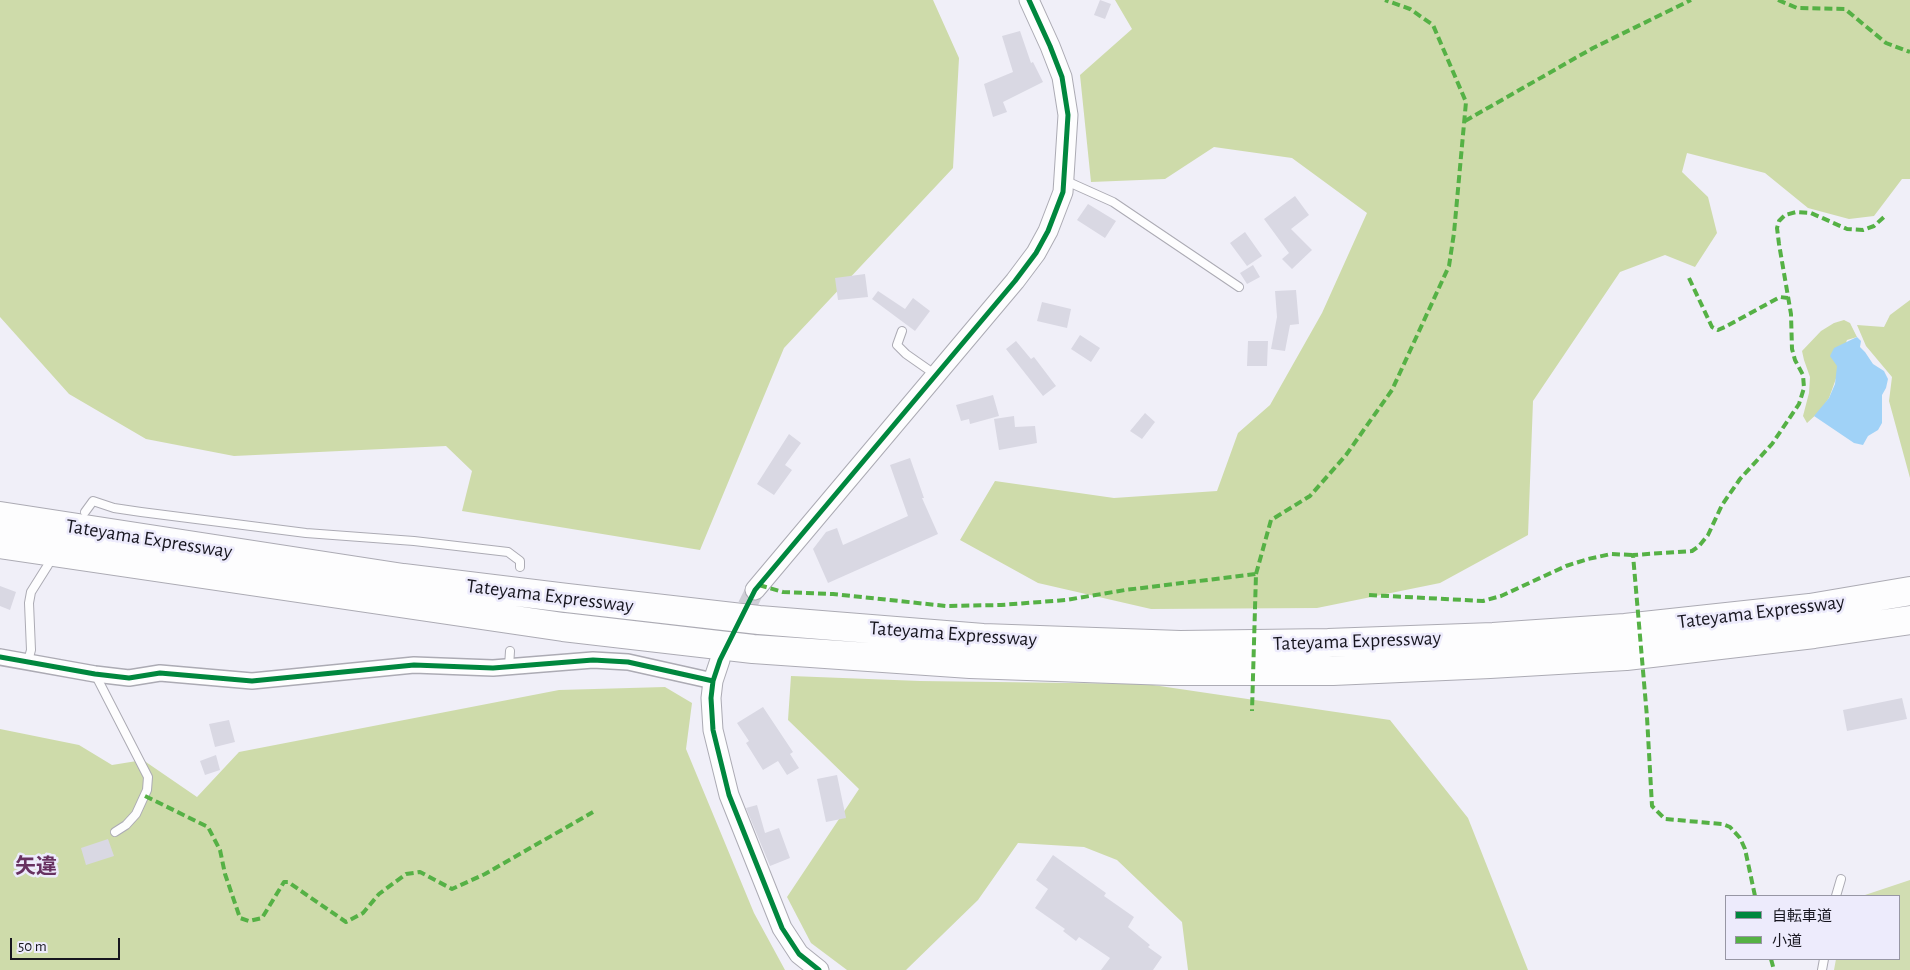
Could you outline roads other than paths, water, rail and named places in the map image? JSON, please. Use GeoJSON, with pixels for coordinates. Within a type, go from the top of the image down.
{"type":"FeatureCollection","features":[{"type":"Feature","properties":{"kind":"highway","name":"Tateyama Expressway"},"geometry":{"type":"LineString","coordinates":[[0,516],[393,576],[558,597],[759,620],[983,638],[1180,645],[1328,644],[1493,637],[1625,628],[1810,608],[1910,591]]}},
{"type":"Feature","properties":{"kind":"highway","name":"Tateyama Expressway"},"geometry":{"type":"LineString","coordinates":[[0,544],[563,627],[753,649],[970,664],[1170,671],[1333,671],[1480,665],[1626,656],[1814,634],[1910,620]]}},
{"type":"Feature","properties":{"kind":"street"},"geometry":{"type":"LineString","coordinates":[[755,590],[1015,281],[1036,253],[1048,231],[1063,192],[1068,115],[1062,77],[1029,0]]}},
{"type":"Feature","properties":{"kind":"street"},"geometry":{"type":"LineString","coordinates":[[0,657],[94,674],[129,678],[160,673],[252,681],[414,665],[493,668],[594,660],[628,662],[714,681]]}},
{"type":"Feature","properties":{"kind":"street"},"geometry":{"type":"LineString","coordinates":[[720,660],[711,698],[713,730],[729,795],[782,928],[799,954],[819,970]]}},
{"type":"Feature","properties":{"kind":"lane"},"geometry":{"type":"LineString","coordinates":[[1064,180],[1113,202],[1239,287]]}},
{"type":"Feature","properties":{"kind":"lane"},"geometry":{"type":"LineString","coordinates":[[902,331],[897,345],[906,354],[936,375]]}},
{"type":"Feature","properties":{"kind":"lane"},"geometry":{"type":"LineString","coordinates":[[85,512],[93,501],[123,509],[296,531],[508,552],[520,561],[520,567]]}},
{"type":"Feature","properties":{"kind":"lane"},"geometry":{"type":"LineString","coordinates":[[28,661],[31,650],[31,592],[48,565]]}},
{"type":"Feature","properties":{"kind":"lane"},"geometry":{"type":"LineString","coordinates":[[509,666],[510,651]]}},
{"type":"Feature","properties":{"kind":"lane"},"geometry":{"type":"LineString","coordinates":[[94,674],[148,778],[148,790],[136,814],[115,832]]}},
{"type":"Feature","properties":{"kind":"lane"},"geometry":{"type":"LineString","coordinates":[[1836,895],[1841,879]]}},
{"type":"Feature","properties":{"kind":"water"},"geometry":{"type":"Polygon","coordinates":[[[1857,337],[1861,341],[1860,347],[1873,364],[1884,371],[1888,379],[1882,395],[1882,423],[1878,430],[1868,436],[1863,445],[1854,443],[1814,416],[1829,398],[1835,384],[1837,366],[1830,356],[1834,348],[1857,337]]]}},
{"type":"Feature","properties":{"kind":"tunnel"},"geometry":{"type":"LineString","coordinates":[[722,656],[755,590]]}},
{"type":"Feature","properties":{"kind":"district","name":"矢違"},"geometry":{"type":"Point","coordinates":[36,867]}}]}
